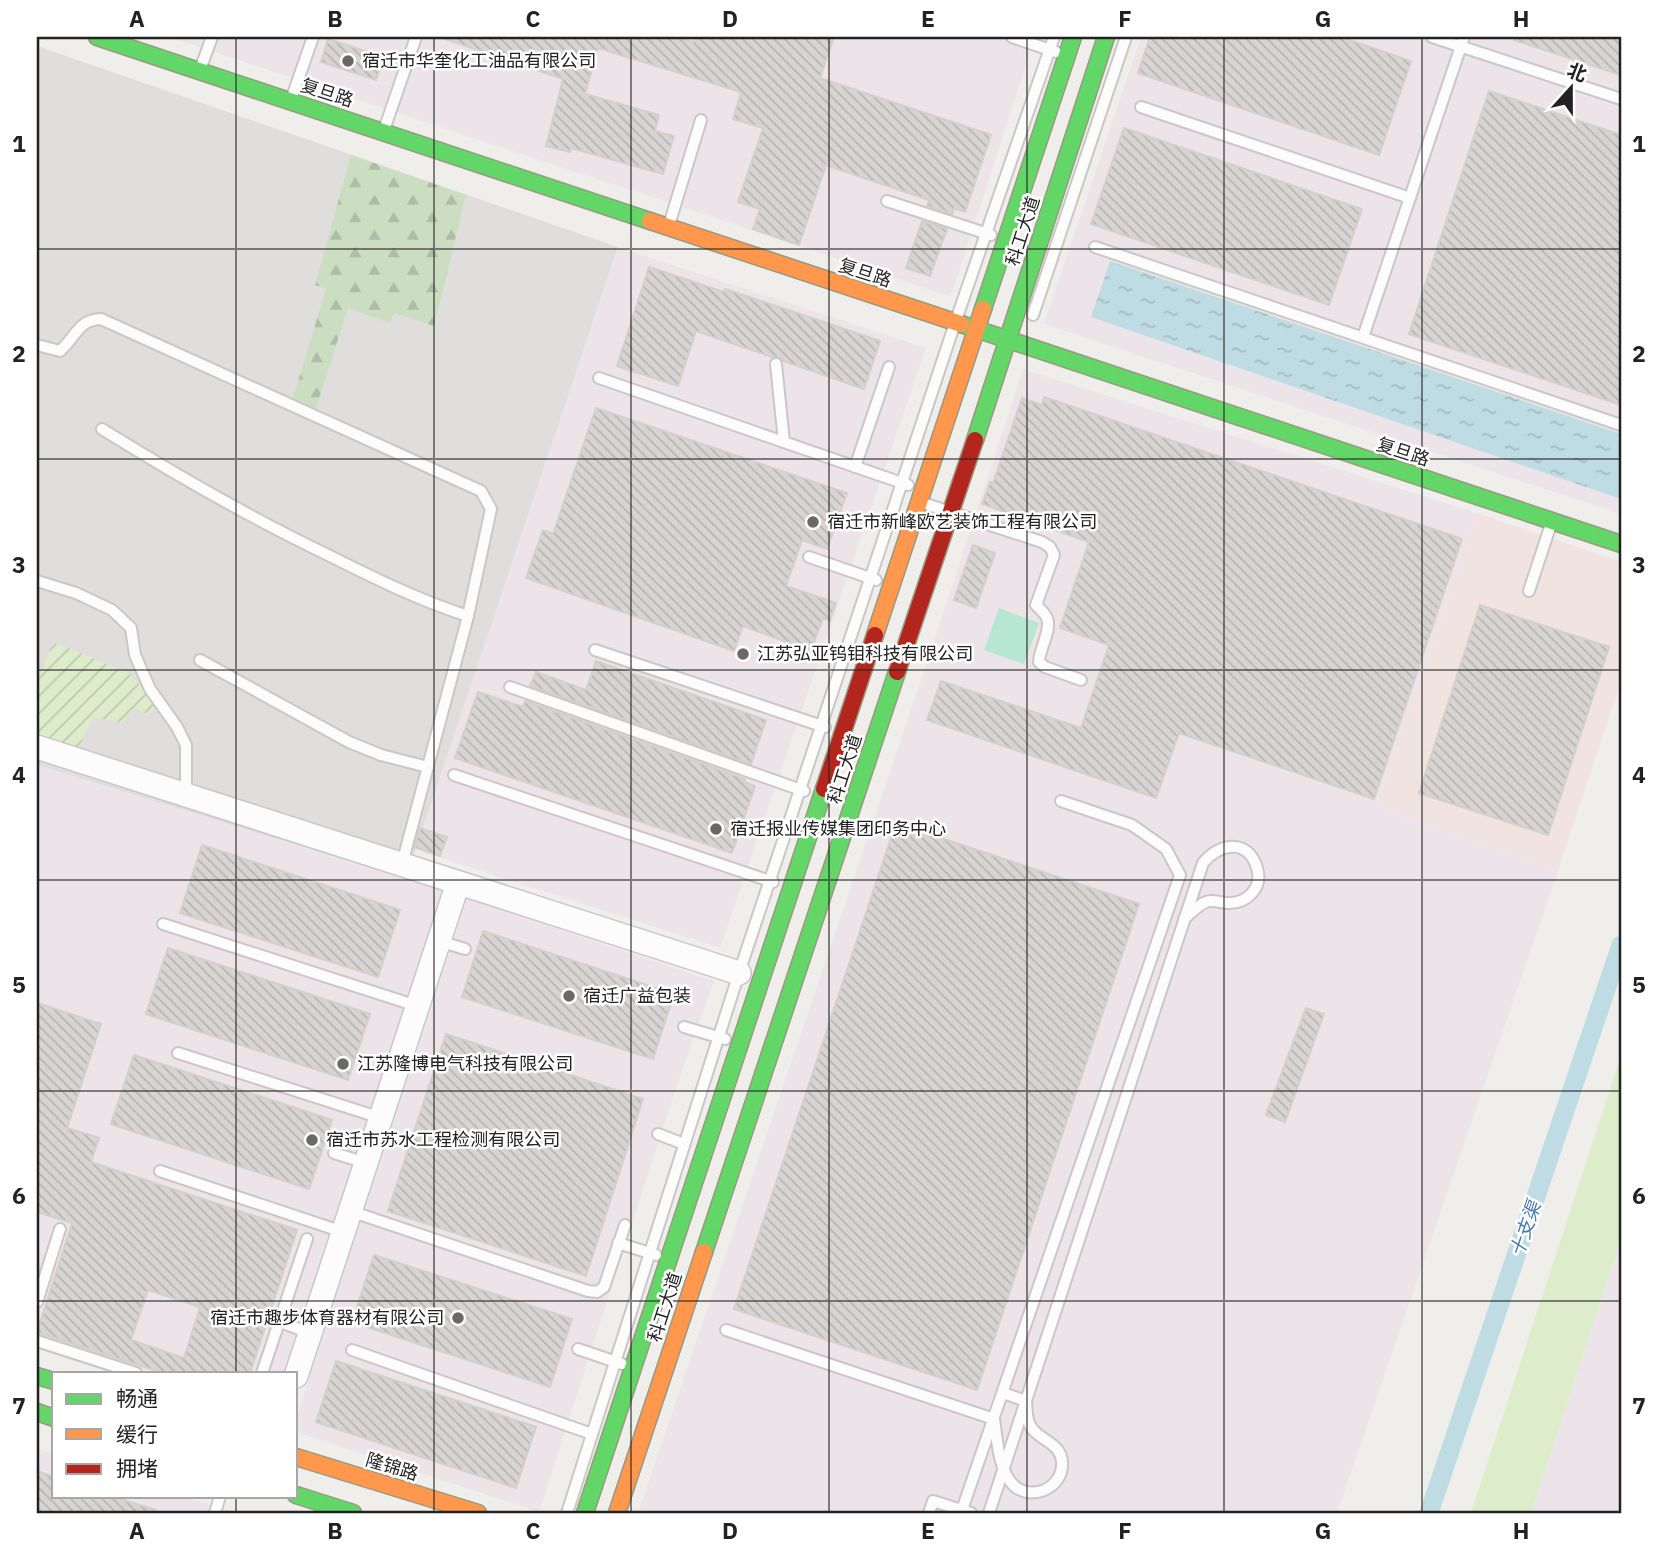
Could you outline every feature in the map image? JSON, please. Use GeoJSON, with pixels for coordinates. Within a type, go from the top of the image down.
{"type":"FeatureCollection","features":[{"type":"Feature","properties":{"kind":"street","name":"复旦路"},"geometry":{"type":"LineString","coordinates":[[97,37],[1621,544]]}},
{"type":"Feature","properties":{"kind":"street","name":"科工大道"},"geometry":{"type":"LineString","coordinates":[[585,1513],[1073,37]]}},
{"type":"Feature","properties":{"kind":"street","name":"科工大道"},"geometry":{"type":"LineString","coordinates":[[617,1513],[960,509],[1019,345],[1106,37]]}},
{"type":"Feature","properties":{"kind":"street"},"geometry":{"type":"LineString","coordinates":[[37,747],[739,973]]}},
{"type":"Feature","properties":{"kind":"street"},"geometry":{"type":"LineString","coordinates":[[297,1372],[458,883]]}},
{"type":"Feature","properties":{"kind":"street","name":"隆锦路"},"geometry":{"type":"LineString","coordinates":[[298,1458],[478,1513]]}},
{"type":"Feature","properties":{"kind":"street"},"geometry":{"type":"LineString","coordinates":[[298,1496],[353,1513]]}},
{"type":"Feature","properties":{"kind":"lane"},"geometry":{"type":"LineString","coordinates":[[200,71],[212,37]]}},
{"type":"Feature","properties":{"kind":"lane"},"geometry":{"type":"LineString","coordinates":[[290,101],[313,37]]}},
{"type":"Feature","properties":{"kind":"lane"},"geometry":{"type":"LineString","coordinates":[[383,132],[416,37]]}},
{"type":"Feature","properties":{"kind":"lane"},"geometry":{"type":"LineString","coordinates":[[1012,37],[1067,56]]}},
{"type":"Feature","properties":{"kind":"lane"},"geometry":{"type":"LineString","coordinates":[[567,1513],[769,881],[955,323],[1054,37]]}},
{"type":"Feature","properties":{"kind":"lane"},"geometry":{"type":"LineString","coordinates":[[1031,320],[1126,37]]}},
{"type":"Feature","properties":{"kind":"lane"},"geometry":{"type":"LineString","coordinates":[[1432,37],[1462,41],[1621,99]]}},
{"type":"Feature","properties":{"kind":"lane"},"geometry":{"type":"LineString","coordinates":[[1363,337],[1462,41]]}},
{"type":"Feature","properties":{"kind":"lane"},"geometry":{"type":"LineString","coordinates":[[1141,107],[1410,198]]}},
{"type":"Feature","properties":{"kind":"lane"},"geometry":{"type":"LineString","coordinates":[[668,228],[701,120]]}},
{"type":"Feature","properties":{"kind":"lane"},"geometry":{"type":"LineString","coordinates":[[887,201],[1006,240]]}},
{"type":"Feature","properties":{"kind":"lane"},"geometry":{"type":"LineString","coordinates":[[1095,247],[1621,425]]}},
{"type":"Feature","properties":{"kind":"lane"},"geometry":{"type":"LineString","coordinates":[[37,345],[60,351],[70,342],[80,326],[90,319],[101,319],[481,491],[491,509],[468,615],[402,864]]}},
{"type":"Feature","properties":{"kind":"lane"},"geometry":{"type":"LineString","coordinates":[[776,364],[784,442]]}},
{"type":"Feature","properties":{"kind":"lane"},"geometry":{"type":"LineString","coordinates":[[855,467],[889,367]]}},
{"type":"Feature","properties":{"kind":"lane"},"geometry":{"type":"LineString","coordinates":[[599,378],[902,483],[921,496],[1042,542],[1054,555],[1036,604],[1047,616],[1048,626],[1039,653],[1039,662],[1045,667],[1081,680]]}},
{"type":"Feature","properties":{"kind":"lane"},"geometry":{"type":"LineString","coordinates":[[102,429],[184,481],[246,515],[426,602],[468,615]]}},
{"type":"Feature","properties":{"kind":"lane"},"geometry":{"type":"LineString","coordinates":[[898,495],[921,496]]}},
{"type":"Feature","properties":{"kind":"lane"},"geometry":{"type":"LineString","coordinates":[[960,509],[961,530]]}},
{"type":"Feature","properties":{"kind":"lane"},"geometry":{"type":"LineString","coordinates":[[1529,591],[1552,522]]}},
{"type":"Feature","properties":{"kind":"lane"},"geometry":{"type":"LineString","coordinates":[[809,557],[892,585]]}},
{"type":"Feature","properties":{"kind":"lane"},"geometry":{"type":"LineString","coordinates":[[37,581],[76,593],[112,610],[131,628],[135,655],[150,689],[177,727],[186,745],[186,795]]}},
{"type":"Feature","properties":{"kind":"lane"},"geometry":{"type":"LineString","coordinates":[[595,650],[843,733]]}},
{"type":"Feature","properties":{"kind":"lane"},"geometry":{"type":"LineString","coordinates":[[200,660],[349,742],[381,755],[428,766]]}},
{"type":"Feature","properties":{"kind":"lane"},"geometry":{"type":"LineString","coordinates":[[510,687],[822,797]]}},
{"type":"Feature","properties":{"kind":"lane"},"geometry":{"type":"LineString","coordinates":[[454,775],[792,888]]}},
{"type":"Feature","properties":{"kind":"lane"},"geometry":{"type":"LineString","coordinates":[[1061,800],[1132,825],[1166,849],[1180,876]]}},
{"type":"Feature","properties":{"kind":"lane"},"geometry":{"type":"LineString","coordinates":[[989,1513],[1184,919],[1203,863],[1210,854],[1220,848],[1235,847],[1250,855],[1259,876],[1253,892],[1244,900],[1230,904],[1213,901],[1203,903],[1184,919]]}},
{"type":"Feature","properties":{"kind":"lane"},"geometry":{"type":"LineString","coordinates":[[929,1513],[933,1500],[966,1512],[993,1419],[1180,876],[1203,863]]}},
{"type":"Feature","properties":{"kind":"lane"},"geometry":{"type":"LineString","coordinates":[[1168,913],[1184,919]]}},
{"type":"Feature","properties":{"kind":"lane"},"geometry":{"type":"LineString","coordinates":[[163,924],[417,1006]]}},
{"type":"Feature","properties":{"kind":"lane"},"geometry":{"type":"LineString","coordinates":[[439,941],[465,949]]}},
{"type":"Feature","properties":{"kind":"lane"},"geometry":{"type":"LineString","coordinates":[[684,1027],[740,1044]]}},
{"type":"Feature","properties":{"kind":"lane"},"geometry":{"type":"LineString","coordinates":[[178,1052],[381,1118]]}},
{"type":"Feature","properties":{"kind":"lane"},"geometry":{"type":"LineString","coordinates":[[658,1134],[684,1144]]}},
{"type":"Feature","properties":{"kind":"lane"},"geometry":{"type":"LineString","coordinates":[[334,1153],[366,1163]]}},
{"type":"Feature","properties":{"kind":"lane"},"geometry":{"type":"LineString","coordinates":[[160,1171],[597,1292],[604,1287],[625,1225]]}},
{"type":"Feature","properties":{"kind":"lane"},"geometry":{"type":"LineString","coordinates":[[37,1302],[60,1229]]}},
{"type":"Feature","properties":{"kind":"lane"},"geometry":{"type":"LineString","coordinates":[[262,1372],[307,1239]]}},
{"type":"Feature","properties":{"kind":"lane"},"geometry":{"type":"LineString","coordinates":[[618,1243],[668,1260]]}},
{"type":"Feature","properties":{"kind":"lane"},"geometry":{"type":"LineString","coordinates":[[279,1322],[310,1333]]}},
{"type":"Feature","properties":{"kind":"lane"},"geometry":{"type":"LineString","coordinates":[[726,1330],[993,1419]]}},
{"type":"Feature","properties":{"kind":"lane"},"geometry":{"type":"LineString","coordinates":[[37,1341],[132,1372]]}},
{"type":"Feature","properties":{"kind":"lane"},"geometry":{"type":"LineString","coordinates":[[578,1349],[633,1367]]}},
{"type":"Feature","properties":{"kind":"lane"},"geometry":{"type":"LineString","coordinates":[[352,1350],[592,1434]]}},
{"type":"Feature","properties":{"kind":"lane"},"geometry":{"type":"LineString","coordinates":[[1003,1393],[1026,1401]]}},
{"type":"Feature","properties":{"kind":"lane"},"geometry":{"type":"LineString","coordinates":[[993,1419],[1003,1469],[1010,1482],[1026,1493],[1047,1489],[1056,1483],[1063,1461],[1059,1451],[1029,1423],[1026,1401]]}},
{"type":"Feature","properties":{"kind":"shaded area"},"geometry":{"type":"Polygon","coordinates":[[[169,37],[1035,37],[949,296],[169,37]]]}},
{"type":"Feature","properties":{"kind":"shaded area"},"geometry":{"type":"Polygon","coordinates":[[[1141,37],[1621,37],[1621,514],[1044,324],[1141,37]]]}},
{"type":"Feature","properties":{"kind":"shaded area"},"geometry":{"type":"Polygon","coordinates":[[[37,46],[618,247],[406,879],[37,765],[37,46]]]}},
{"type":"Feature","properties":{"kind":"shaded area"},"geometry":{"type":"Polygon","coordinates":[[[618,247],[926,348],[720,948],[416,850],[618,247]]]}},
{"type":"Feature","properties":{"kind":"shaded area"},"geometry":{"type":"Polygon","coordinates":[[[1023,369],[1477,513],[1377,807],[1558,871],[1337,1513],[638,1513],[929,657],[1023,369]]]}},
{"type":"Feature","properties":{"kind":"shaded area"},"geometry":{"type":"Polygon","coordinates":[[[1477,513],[1621,562],[1621,682],[1558,871],[1377,807],[1477,513]]]}},
{"type":"Feature","properties":{"kind":"shaded area"},"geometry":{"type":"Polygon","coordinates":[[[37,765],[442,891],[284,1372],[109,1372],[37,1349],[37,765]]]}},
{"type":"Feature","properties":{"kind":"shaded area"},"geometry":{"type":"Polygon","coordinates":[[[467,899],[714,981],[675,1091],[539,1512],[298,1433],[298,1413],[467,899]]]}},
{"type":"Feature","properties":{"kind":"shaded area"},"geometry":{"type":"Polygon","coordinates":[[[1621,1239],[1621,1513],[1531,1513],[1621,1239]]]}},
{"type":"Feature","properties":{"kind":"shaded area"},"geometry":{"type":"Polygon","coordinates":[[[37,1449],[52,1453],[52,1498],[189,1498],[238,1513],[37,1513],[37,1449]]]}},
{"type":"Feature","properties":{"kind":"green space"},"geometry":{"type":"Polygon","coordinates":[[[351,155],[466,195],[434,326],[394,313],[390,323],[348,308],[316,408],[293,398],[326,289],[315,285],[351,155]]]}},
{"type":"Feature","properties":{"kind":"green space"},"geometry":{"type":"Polygon","coordinates":[[[999,608],[1039,623],[1024,664],[984,650],[999,608]]]}},
{"type":"Feature","properties":{"kind":"green space"},"geometry":{"type":"Polygon","coordinates":[[[53,642],[131,674],[156,707],[148,714],[134,708],[122,723],[93,717],[77,751],[37,738],[37,684],[53,642]]]}},
{"type":"Feature","properties":{"kind":"green space"},"geometry":{"type":"Polygon","coordinates":[[[1621,1056],[1621,1239],[1531,1513],[1471,1513],[1621,1056]]]}},
{"type":"Feature","properties":{"kind":"water"},"geometry":{"type":"Polygon","coordinates":[[[1110,261],[1621,434],[1621,499],[1091,317],[1110,261]]]}},
{"type":"Feature","properties":{"kind":"building"},"geometry":{"type":"Polygon","coordinates":[[[676,37],[694,42],[695,37],[834,37],[820,78],[991,135],[965,212],[954,208],[952,214],[927,206],[929,200],[826,165],[799,245],[753,229],[760,209],[738,202],[763,128],[733,119],[741,92],[598,48],[585,94],[659,115],[655,131],[674,136],[663,174],[571,148],[570,152],[546,146],[563,79],[445,39],[676,37]]]}},
{"type":"Feature","properties":{"kind":"building"},"geometry":{"type":"Polygon","coordinates":[[[1150,37],[1341,37],[1411,61],[1379,155],[1138,73],[1150,37]]]}},
{"type":"Feature","properties":{"kind":"building"},"geometry":{"type":"Polygon","coordinates":[[[1514,37],[1621,37],[1621,75],[1514,40],[1514,37]]]}},
{"type":"Feature","properties":{"kind":"building"},"geometry":{"type":"Polygon","coordinates":[[[328,39],[383,57],[376,80],[321,62],[328,39]]]}},
{"type":"Feature","properties":{"kind":"building"},"geometry":{"type":"Polygon","coordinates":[[[1489,91],[1621,135],[1621,405],[1409,334],[1489,91]]]}},
{"type":"Feature","properties":{"kind":"building"},"geometry":{"type":"Polygon","coordinates":[[[1124,128],[1362,209],[1329,305],[1091,224],[1124,128]]]}},
{"type":"Feature","properties":{"kind":"building"},"geometry":{"type":"Polygon","coordinates":[[[922,221],[947,229],[930,276],[906,268],[922,221]]]}},
{"type":"Feature","properties":{"kind":"building"},"geometry":{"type":"Polygon","coordinates":[[[649,267],[724,292],[725,289],[880,341],[864,389],[783,361],[779,357],[696,331],[678,386],[617,366],[649,267]]]}},
{"type":"Feature","properties":{"kind":"building"},"geometry":{"type":"Polygon","coordinates":[[[1044,397],[1462,539],[1374,799],[1179,733],[1156,798],[927,720],[941,681],[1081,728],[1109,645],[1060,628],[1089,542],[982,504],[990,482],[993,483],[1022,398],[1042,405],[1044,397]]]}},
{"type":"Feature","properties":{"kind":"building"},"geometry":{"type":"Polygon","coordinates":[[[596,408],[847,493],[827,549],[802,540],[786,586],[836,603],[830,621],[823,618],[811,651],[743,626],[734,651],[526,578],[543,530],[553,534],[596,408]]]}},
{"type":"Feature","properties":{"kind":"building"},"geometry":{"type":"Polygon","coordinates":[[[973,545],[995,553],[976,608],[954,600],[973,545]]]}},
{"type":"Feature","properties":{"kind":"building"},"geometry":{"type":"Polygon","coordinates":[[[1480,605],[1609,647],[1548,835],[1419,793],[1480,605]]]}},
{"type":"Feature","properties":{"kind":"building"},"geometry":{"type":"Polygon","coordinates":[[[596,661],[766,720],[751,764],[530,686],[536,672],[586,690],[596,661]]]}},
{"type":"Feature","properties":{"kind":"building"},"geometry":{"type":"Polygon","coordinates":[[[478,692],[523,707],[525,701],[745,779],[744,782],[755,786],[732,853],[455,758],[478,692]]]}},
{"type":"Feature","properties":{"kind":"building"},"geometry":{"type":"Polygon","coordinates":[[[896,823],[1139,904],[977,1390],[734,1309],[896,823]]]}},
{"type":"Feature","properties":{"kind":"building"},"geometry":{"type":"Polygon","coordinates":[[[420,828],[447,837],[440,856],[415,847],[420,828]]]}},
{"type":"Feature","properties":{"kind":"building"},"geometry":{"type":"Polygon","coordinates":[[[202,845],[400,910],[378,977],[180,913],[202,845]]]}},
{"type":"Feature","properties":{"kind":"building"},"geometry":{"type":"Polygon","coordinates":[[[483,931],[674,994],[653,1059],[462,997],[483,931]]]}},
{"type":"Feature","properties":{"kind":"building"},"geometry":{"type":"Polygon","coordinates":[[[168,948],[370,1014],[348,1080],[146,1014],[168,948]]]}},
{"type":"Feature","properties":{"kind":"building"},"geometry":{"type":"Polygon","coordinates":[[[37,1003],[101,1024],[67,1128],[99,1138],[91,1162],[297,1230],[250,1372],[160,1372],[37,1332],[72,1223],[37,1212],[37,1003]],[[148,1290],[131,1340],[184,1358],[200,1307],[148,1290]]]}},
{"type":"Feature","properties":{"kind":"building"},"geometry":{"type":"Polygon","coordinates":[[[1306,1008],[1324,1014],[1285,1122],[1266,1115],[1306,1008]]]}},
{"type":"Feature","properties":{"kind":"building"},"geometry":{"type":"Polygon","coordinates":[[[446,1034],[643,1099],[586,1276],[388,1211],[446,1034]]]}},
{"type":"Feature","properties":{"kind":"building"},"geometry":{"type":"Polygon","coordinates":[[[134,1055],[332,1120],[309,1189],[111,1124],[134,1055]]]}},
{"type":"Feature","properties":{"kind":"building"},"geometry":{"type":"Polygon","coordinates":[[[374,1255],[572,1319],[550,1387],[352,1322],[374,1255]]]}},
{"type":"Feature","properties":{"kind":"building"},"geometry":{"type":"Polygon","coordinates":[[[336,1361],[536,1427],[516,1488],[316,1422],[336,1361]]]}},
{"type":"Feature","properties":{"kind":"building"},"geometry":{"type":"Polygon","coordinates":[[[37,1471],[52,1476],[52,1498],[117,1498],[156,1510],[155,1513],[37,1513],[37,1471]]]}},
{"type":"Feature","properties":{"kind":"waterway","name":"十支渠"},"geometry":{"type":"LineString","coordinates":[[1429,1513],[1621,945]]}},
{"type":"Feature","properties":{"kind":"traffic: fast"},"geometry":{"type":"LineString","coordinates":[[97,37],[650,221]]}},
{"type":"Feature","properties":{"kind":"traffic: fast"},"geometry":{"type":"LineString","coordinates":[[983,309],[1073,37]]}},
{"type":"Feature","properties":{"kind":"traffic: fast"},"geometry":{"type":"LineString","coordinates":[[975,440],[1106,37]]}},
{"type":"Feature","properties":{"kind":"traffic: fast"},"geometry":{"type":"LineString","coordinates":[[961,324],[1621,544]]}},
{"type":"Feature","properties":{"kind":"traffic: fast"},"geometry":{"type":"LineString","coordinates":[[704,1252],[897,672]]}},
{"type":"Feature","properties":{"kind":"traffic: fast"},"geometry":{"type":"LineString","coordinates":[[585,1513],[824,789]]}},
{"type":"Feature","properties":{"kind":"traffic: fast"},"geometry":{"type":"LineString","coordinates":[[37,1376],[52,1380]]}},
{"type":"Feature","properties":{"kind":"traffic: fast"},"geometry":{"type":"LineString","coordinates":[[37,1412],[52,1417]]}},
{"type":"Feature","properties":{"kind":"traffic: fast"},"geometry":{"type":"LineString","coordinates":[[298,1496],[353,1513]]}},
{"type":"Feature","properties":{"kind":"traffic: slow"},"geometry":{"type":"LineString","coordinates":[[650,221],[961,324]]}},
{"type":"Feature","properties":{"kind":"traffic: slow"},"geometry":{"type":"LineString","coordinates":[[875,635],[983,309]]}},
{"type":"Feature","properties":{"kind":"traffic: slow"},"geometry":{"type":"LineString","coordinates":[[617,1513],[704,1252]]}},
{"type":"Feature","properties":{"kind":"traffic: slow"},"geometry":{"type":"LineString","coordinates":[[298,1458],[478,1513]]}},
{"type":"Feature","properties":{"kind":"traffic: jam"},"geometry":{"type":"LineString","coordinates":[[897,672],[975,440]]}},
{"type":"Feature","properties":{"kind":"traffic: jam"},"geometry":{"type":"LineString","coordinates":[[824,789],[875,635]]}},
{"type":"Feature","properties":{"kind":"place","name":"宿迁市华奎化工油品有限公司"},"geometry":{"type":"Point","coordinates":[348,61]}},
{"type":"Feature","properties":{"kind":"place","name":"宿迁市新峰欧艺装饰工程有限公司"},"geometry":{"type":"Point","coordinates":[813,522]}},
{"type":"Feature","properties":{"kind":"place","name":"江苏弘亚钨钼科技有限公司"},"geometry":{"type":"Point","coordinates":[743,654]}},
{"type":"Feature","properties":{"kind":"place","name":"宿迁报业传媒集团印务中心"},"geometry":{"type":"Point","coordinates":[716,829]}},
{"type":"Feature","properties":{"kind":"place","name":"宿迁广益包装"},"geometry":{"type":"Point","coordinates":[569,996]}},
{"type":"Feature","properties":{"kind":"place","name":"江苏隆博电气科技有限公司"},"geometry":{"type":"Point","coordinates":[343,1064]}},
{"type":"Feature","properties":{"kind":"place","name":"宿迁市苏水工程检测有限公司"},"geometry":{"type":"Point","coordinates":[312,1140]}},
{"type":"Feature","properties":{"kind":"place","name":"宿迁市趣步体育器材有限公司"},"geometry":{"type":"Point","coordinates":[458,1318]}}]}
